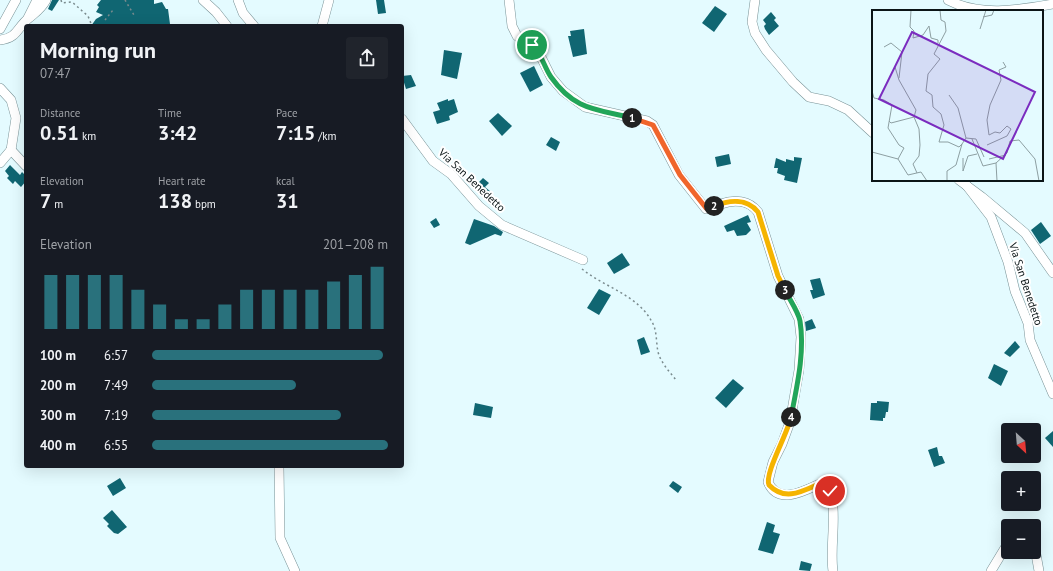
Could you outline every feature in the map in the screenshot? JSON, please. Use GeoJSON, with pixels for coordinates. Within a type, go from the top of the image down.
{"type":"FeatureCollection","features":[{"type":"Feature","properties":{"kind":"street"},"geometry":{"type":"LineString","coordinates":[[0,40],[7,39],[14,35],[28,18],[37,0]]}},
{"type":"Feature","properties":{"kind":"street"},"geometry":{"type":"LineString","coordinates":[[28,18],[38,12],[46,0]]}},
{"type":"Feature","properties":{"kind":"street"},"geometry":{"type":"LineString","coordinates":[[203,0],[216,12],[225,24]]}},
{"type":"Feature","properties":{"kind":"street"},"geometry":{"type":"LineString","coordinates":[[238,0],[243,13],[252,24]]}},
{"type":"Feature","properties":{"kind":"street"},"geometry":{"type":"LineString","coordinates":[[323,24],[329,0]]}},
{"type":"Feature","properties":{"kind":"street"},"geometry":{"type":"LineString","coordinates":[[509,0],[512,26],[517,36],[538,51],[551,77],[575,102],[595,111],[647,121],[653,125],[680,175],[706,208],[726,202],[736,201],[753,206],[758,212],[778,276],[799,319],[801,337],[800,370],[790,422],[782,444],[773,462],[768,482],[773,490],[788,495],[800,493],[826,481],[830,491],[833,513],[833,571]]}},
{"type":"Feature","properties":{"kind":"street"},"geometry":{"type":"LineString","coordinates":[[755,0],[752,22],[758,37],[793,82],[809,97],[829,101],[848,110],[872,132]]}},
{"type":"Feature","properties":{"kind":"street"},"geometry":{"type":"LineString","coordinates":[[948,0],[973,10],[1015,10],[1053,4]]}},
{"type":"Feature","properties":{"kind":"street"},"geometry":{"type":"LineString","coordinates":[[1,24],[14,1]]}},
{"type":"Feature","properties":{"kind":"street"},"geometry":{"type":"LineString","coordinates":[[0,88],[11,100],[16,118],[11,150],[0,163]]}},
{"type":"Feature","properties":{"kind":"street","name":"Via San Benedetto"},"geometry":{"type":"LineString","coordinates":[[404,122],[433,161],[451,174],[464,192],[502,225],[581,263]]}},
{"type":"Feature","properties":{"kind":"street"},"geometry":{"type":"LineString","coordinates":[[11,150],[24,164]]}},
{"type":"Feature","properties":{"kind":"street","name":"Via San Benedetto"},"geometry":{"type":"LineString","coordinates":[[960,181],[1025,233],[1053,273]]}},
{"type":"Feature","properties":{"kind":"street","name":"Via San Benedetto"},"geometry":{"type":"LineString","coordinates":[[967,186],[980,201],[993,222],[1008,262],[1015,291],[1028,323],[1030,340],[1053,394]]}},
{"type":"Feature","properties":{"kind":"street"},"geometry":{"type":"LineString","coordinates":[[279,468],[280,538],[295,571]]}},
{"type":"Feature","properties":{"kind":"street"},"geometry":{"type":"LineString","coordinates":[[991,571],[1001,555]]}},
{"type":"Feature","properties":{"kind":"street"},"geometry":{"type":"LineString","coordinates":[[1037,559],[1039,571]]}},
{"type":"Feature","properties":{"kind":"path"},"geometry":{"type":"LineString","coordinates":[[61,0],[62,3],[72,2],[76,5],[88,16],[91,24]]}},
{"type":"Feature","properties":{"kind":"path"},"geometry":{"type":"LineString","coordinates":[[125,0],[134,15]]}},
{"type":"Feature","properties":{"kind":"path"},"geometry":{"type":"LineString","coordinates":[[105,20],[113,10]]}},
{"type":"Feature","properties":{"kind":"path"},"geometry":{"type":"LineString","coordinates":[[581,263],[620,293],[631,299],[652,321],[655,328],[656,342],[662,362],[676,380]]}},
{"type":"Feature","properties":{"kind":"building"},"geometry":{"type":"Polygon","coordinates":[[[52,0],[59,0],[52,11],[48,9],[52,0]]]}},
{"type":"Feature","properties":{"kind":"building"},"geometry":{"type":"Polygon","coordinates":[[[101,0],[154,0],[154,4],[162,2],[166,9],[168,9],[170,24],[92,24],[96,19],[103,15],[96,12],[99,7],[97,5],[101,0]]]}},
{"type":"Feature","properties":{"kind":"building"},"geometry":{"type":"Polygon","coordinates":[[[376,0],[384,0],[386,13],[378,14],[376,0]]]}},
{"type":"Feature","properties":{"kind":"building"},"geometry":{"type":"Polygon","coordinates":[[[715,6],[727,14],[714,32],[702,23],[715,6]]]}},
{"type":"Feature","properties":{"kind":"building"},"geometry":{"type":"Polygon","coordinates":[[[771,12],[776,18],[774,20],[779,26],[769,35],[765,29],[764,26],[766,24],[763,20],[771,12]]]}},
{"type":"Feature","properties":{"kind":"building"},"geometry":{"type":"Polygon","coordinates":[[[584,29],[587,54],[573,57],[568,36],[571,36],[570,31],[584,29]]]}},
{"type":"Feature","properties":{"kind":"building"},"geometry":{"type":"Polygon","coordinates":[[[444,50],[462,53],[457,79],[441,75],[444,50]]]}},
{"type":"Feature","properties":{"kind":"building"},"geometry":{"type":"Polygon","coordinates":[[[534,66],[543,85],[530,92],[520,73],[534,66]]]}},
{"type":"Feature","properties":{"kind":"building"},"geometry":{"type":"Polygon","coordinates":[[[411,75],[416,86],[406,89],[404,76],[411,75]]]}},
{"type":"Feature","properties":{"kind":"building"},"geometry":{"type":"Polygon","coordinates":[[[448,99],[448,101],[454,99],[458,112],[449,116],[450,120],[437,124],[433,112],[440,110],[437,103],[448,99]]]}},
{"type":"Feature","properties":{"kind":"building"},"geometry":{"type":"Polygon","coordinates":[[[498,113],[512,126],[502,136],[489,121],[498,113]]]}},
{"type":"Feature","properties":{"kind":"building"},"geometry":{"type":"Polygon","coordinates":[[[551,137],[560,142],[556,151],[546,145],[551,137]]]}},
{"type":"Feature","properties":{"kind":"building"},"geometry":{"type":"Polygon","coordinates":[[[729,154],[731,164],[717,167],[715,157],[729,154]]]}},
{"type":"Feature","properties":{"kind":"building"},"geometry":{"type":"Polygon","coordinates":[[[794,157],[802,158],[797,183],[784,180],[785,176],[777,173],[778,168],[774,168],[776,158],[786,162],[786,159],[794,161],[794,157]]]}},
{"type":"Feature","properties":{"kind":"building"},"geometry":{"type":"Polygon","coordinates":[[[10,165],[20,175],[22,172],[24,174],[24,183],[21,187],[15,181],[13,184],[7,178],[9,176],[5,171],[10,165]]]}},
{"type":"Feature","properties":{"kind":"building"},"geometry":{"type":"Polygon","coordinates":[[[483,178],[489,183],[485,187],[491,192],[486,198],[473,188],[483,178]]]}},
{"type":"Feature","properties":{"kind":"building"},"geometry":{"type":"Polygon","coordinates":[[[748,215],[751,222],[747,223],[751,230],[746,235],[737,236],[734,230],[727,232],[724,226],[748,215]]]}},
{"type":"Feature","properties":{"kind":"building"},"geometry":{"type":"Polygon","coordinates":[[[436,218],[440,225],[434,228],[430,222],[436,218]]]}},
{"type":"Feature","properties":{"kind":"building"},"geometry":{"type":"Polygon","coordinates":[[[474,219],[494,226],[503,232],[501,236],[495,234],[470,245],[465,243],[474,219]]]}},
{"type":"Feature","properties":{"kind":"building"},"geometry":{"type":"Polygon","coordinates":[[[1041,222],[1051,236],[1040,244],[1031,230],[1041,222]]]}},
{"type":"Feature","properties":{"kind":"building"},"geometry":{"type":"Polygon","coordinates":[[[622,253],[630,265],[614,274],[607,263],[622,253]]]}},
{"type":"Feature","properties":{"kind":"building"},"geometry":{"type":"Polygon","coordinates":[[[820,278],[825,295],[813,299],[810,290],[813,290],[810,280],[820,278]]]}},
{"type":"Feature","properties":{"kind":"building"},"geometry":{"type":"Polygon","coordinates":[[[599,289],[611,295],[599,315],[587,308],[599,289]]]}},
{"type":"Feature","properties":{"kind":"building"},"geometry":{"type":"Polygon","coordinates":[[[812,319],[816,328],[806,331],[805,322],[812,319]]]}},
{"type":"Feature","properties":{"kind":"building"},"geometry":{"type":"Polygon","coordinates":[[[644,337],[650,352],[641,355],[637,340],[644,337]]]}},
{"type":"Feature","properties":{"kind":"building"},"geometry":{"type":"Polygon","coordinates":[[[1015,341],[1020,347],[1010,357],[1004,353],[1015,341]]]}},
{"type":"Feature","properties":{"kind":"building"},"geometry":{"type":"Polygon","coordinates":[[[994,364],[1008,371],[1001,386],[988,378],[994,364]]]}},
{"type":"Feature","properties":{"kind":"building"},"geometry":{"type":"Polygon","coordinates":[[[733,379],[744,388],[726,408],[715,398],[733,379]]]}},
{"type":"Feature","properties":{"kind":"building"},"geometry":{"type":"Polygon","coordinates":[[[877,401],[889,402],[888,412],[886,412],[883,421],[870,420],[871,403],[877,403],[877,401]]]}},
{"type":"Feature","properties":{"kind":"building"},"geometry":{"type":"Polygon","coordinates":[[[475,403],[493,407],[491,418],[473,415],[475,403]]]}},
{"type":"Feature","properties":{"kind":"building"},"geometry":{"type":"Polygon","coordinates":[[[1053,431],[1053,447],[1045,438],[1053,431]]]}},
{"type":"Feature","properties":{"kind":"building"},"geometry":{"type":"Polygon","coordinates":[[[937,447],[939,456],[942,456],[945,463],[934,467],[928,450],[937,447]]]}},
{"type":"Feature","properties":{"kind":"building"},"geometry":{"type":"Polygon","coordinates":[[[120,478],[126,488],[113,496],[107,486],[120,478]]]}},
{"type":"Feature","properties":{"kind":"building"},"geometry":{"type":"Polygon","coordinates":[[[673,481],[682,487],[678,493],[669,486],[673,481]]]}},
{"type":"Feature","properties":{"kind":"building"},"geometry":{"type":"Polygon","coordinates":[[[112,510],[127,527],[118,534],[114,533],[107,526],[109,524],[103,518],[112,510]]]}},
{"type":"Feature","properties":{"kind":"building"},"geometry":{"type":"Polygon","coordinates":[[[767,522],[775,525],[773,532],[780,534],[773,554],[758,550],[767,522]]]}},
{"type":"Feature","properties":{"kind":"building"},"geometry":{"type":"Polygon","coordinates":[[[801,561],[812,564],[810,571],[799,570],[801,561]]]}},
{"type":"Feature","properties":{"kind":"route"},"geometry":{"type":"LineString","coordinates":[[532,45],[538,51],[551,77],[575,102],[595,111],[647,121],[653,125],[680,175],[706,208],[726,202],[736,201],[744,202],[753,206],[758,212],[778,276],[799,319],[801,337],[800,370],[790,422],[782,444],[773,462],[768,477],[768,482],[773,490],[788,495],[800,493],[826,481],[830,491]]}}]}
